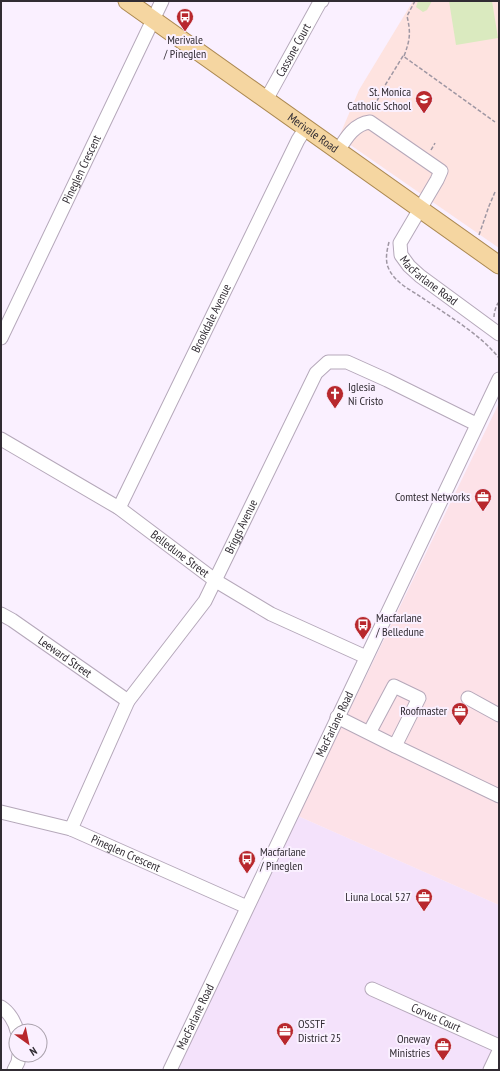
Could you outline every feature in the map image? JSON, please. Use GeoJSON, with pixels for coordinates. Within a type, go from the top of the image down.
{"type":"FeatureCollection","features":[{"type":"Feature","properties":{"kind":"main road","name":"Merivale Road"},"geometry":{"type":"LineString","coordinates":[[127,1],[499,266]]}},
{"type":"Feature","properties":{"kind":"street","name":"Pineglen Crescent"},"geometry":{"type":"LineString","coordinates":[[1,338],[152,19],[162,1]]}},
{"type":"Feature","properties":{"kind":"street","name":"Cassone Court"},"geometry":{"type":"LineString","coordinates":[[266,100],[320,2],[322,1]]}},
{"type":"Feature","properties":{"kind":"street","name":"MacFarlane Road"},"geometry":{"type":"LineString","coordinates":[[338,151],[351,131],[362,123],[370,122],[441,171],[420,210],[400,242],[401,255],[409,266],[420,276],[499,334]]}},
{"type":"Feature","properties":{"kind":"street","name":"Brookdale Avenue"},"geometry":{"type":"LineString","coordinates":[[119,508],[298,140],[305,129]]}},
{"type":"Feature","properties":{"kind":"street","name":"Briggs Avenue"},"geometry":{"type":"LineString","coordinates":[[71,829],[128,701],[205,602],[316,374],[328,362],[347,362],[476,424]]}},
{"type":"Feature","properties":{"kind":"street","name":"MacFarlane Road"},"geometry":{"type":"LineString","coordinates":[[170,1070],[476,424],[499,379]]}},
{"type":"Feature","properties":{"kind":"street","name":"Belledune Street"},"geometry":{"type":"LineString","coordinates":[[1,439],[119,508],[216,581],[271,614],[366,657]]}},
{"type":"Feature","properties":{"kind":"street","name":"Leeward Street"},"geometry":{"type":"LineString","coordinates":[[1,614],[128,701]]}},
{"type":"Feature","properties":{"kind":"street"},"geometry":{"type":"LineString","coordinates":[[369,733],[394,686],[419,698],[395,746]]}},
{"type":"Feature","properties":{"kind":"street"},"geometry":{"type":"LineString","coordinates":[[468,698],[499,716]]}},
{"type":"Feature","properties":{"kind":"street"},"geometry":{"type":"LineString","coordinates":[[337,717],[499,796]]}},
{"type":"Feature","properties":{"kind":"street","name":"Pineglen Crescent"},"geometry":{"type":"LineString","coordinates":[[1,812],[71,829],[247,908]]}},
{"type":"Feature","properties":{"kind":"street","name":"Corvus Court"},"geometry":{"type":"LineString","coordinates":[[372,989],[499,1046]]}},
{"type":"Feature","properties":{"kind":"street"},"geometry":{"type":"LineString","coordinates":[[1,1007],[6,1010],[14,1023]]}},
{"type":"Feature","properties":{"kind":"street"},"geometry":{"type":"LineString","coordinates":[[490,1070],[499,1051]]}},
{"type":"Feature","properties":{"kind":"path"},"geometry":{"type":"LineString","coordinates":[[376,102],[403,56],[408,44],[410,29],[407,16],[415,1]]}},
{"type":"Feature","properties":{"kind":"path"},"geometry":{"type":"LineString","coordinates":[[403,56],[495,122]]}},
{"type":"Feature","properties":{"kind":"path"},"geometry":{"type":"LineString","coordinates":[[478,239],[495,192]]}},
{"type":"Feature","properties":{"kind":"shaded area","name":"St. Monica Catholic School"},"geometry":{"type":"Polygon","coordinates":[[[413,1],[499,1],[499,248],[339,137],[359,90],[413,1]]]}},
{"type":"Feature","properties":{"kind":"shaded area"},"geometry":{"type":"Polygon","coordinates":[[[499,403],[499,905],[298,816],[499,403]]]}},
{"type":"Feature","properties":{"kind":"shaded area"},"geometry":{"type":"Polygon","coordinates":[[[298,816],[499,905],[499,1070],[178,1070],[298,816]]]}},
{"type":"Feature","properties":{"kind":"green space"},"geometry":{"type":"Polygon","coordinates":[[[418,1],[432,1],[427,10],[423,12],[416,7],[418,1]]]}},
{"type":"Feature","properties":{"kind":"green space"},"geometry":{"type":"Polygon","coordinates":[[[449,1],[492,1],[498,38],[456,45],[449,1]]]}},
{"type":"Feature","properties":{"kind":"place","name":"Merivale / Pineglen"},"geometry":{"type":"Point","coordinates":[185,32]}},
{"type":"Feature","properties":{"kind":"place","name":"St. Monica Catholic School"},"geometry":{"type":"Point","coordinates":[424,114]}},
{"type":"Feature","properties":{"kind":"place","name":"Iglesia Ni Cristo"},"geometry":{"type":"Point","coordinates":[335,409]}},
{"type":"Feature","properties":{"kind":"place","name":"Comtest Networks"},"geometry":{"type":"Point","coordinates":[483,512]}},
{"type":"Feature","properties":{"kind":"place","name":"Macfarlane / Belledune"},"geometry":{"type":"Point","coordinates":[363,640]}},
{"type":"Feature","properties":{"kind":"place","name":"Roofmaster"},"geometry":{"type":"Point","coordinates":[460,726]}},
{"type":"Feature","properties":{"kind":"place","name":"Macfarlane / Pineglen"},"geometry":{"type":"Point","coordinates":[247,874]}},
{"type":"Feature","properties":{"kind":"place","name":"Liuna Local 527"},"geometry":{"type":"Point","coordinates":[424,912]}},
{"type":"Feature","properties":{"kind":"place","name":"OSSTF District 25"},"geometry":{"type":"Point","coordinates":[285,1046]}},
{"type":"Feature","properties":{"kind":"place","name":"Oneway Ministries"},"geometry":{"type":"Point","coordinates":[443,1061]}}]}
